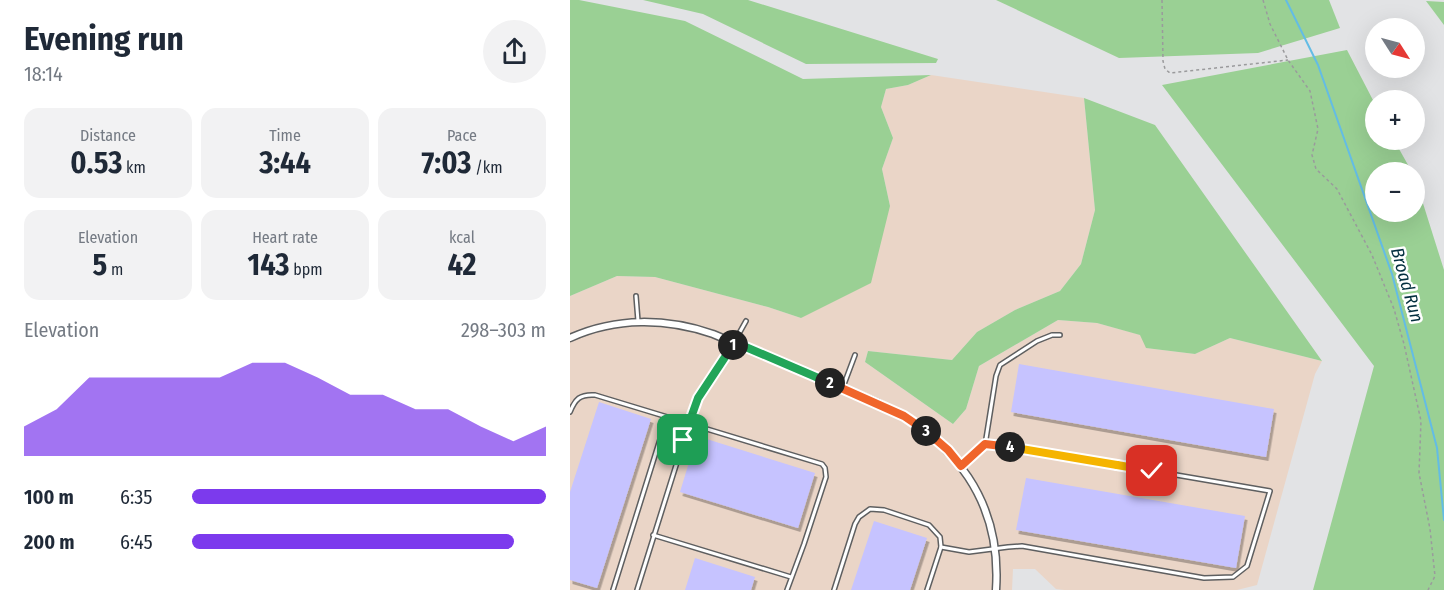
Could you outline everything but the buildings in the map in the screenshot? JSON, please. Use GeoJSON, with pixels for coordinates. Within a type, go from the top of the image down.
{"type":"FeatureCollection","features":[{"type":"Feature","properties":{"kind":"street"},"geometry":{"type":"LineString","coordinates":[[570,338],[601,327],[638,322],[667,322],[685,325],[734,342],[878,403],[915,423],[939,442],[961,466],[984,507],[995,549],[996,590]]}},
{"type":"Feature","properties":{"kind":"lane"},"geometry":{"type":"LineString","coordinates":[[636,296],[638,322]]}},
{"type":"Feature","properties":{"kind":"lane"},"geometry":{"type":"LineString","coordinates":[[637,590],[688,423],[698,398],[746,321]]}},
{"type":"Feature","properties":{"kind":"lane"},"geometry":{"type":"LineString","coordinates":[[961,466],[985,444],[996,376],[1000,365],[1037,341],[1052,335],[1060,335]]}},
{"type":"Feature","properties":{"kind":"lane"},"geometry":{"type":"LineString","coordinates":[[842,388],[855,355]]}},
{"type":"Feature","properties":{"kind":"lane"},"geometry":{"type":"LineString","coordinates":[[570,412],[575,400],[587,394],[818,462],[825,468],[826,477],[787,590]]}},
{"type":"Feature","properties":{"kind":"lane"},"geometry":{"type":"LineString","coordinates":[[613,590],[667,417]]}},
{"type":"Feature","properties":{"kind":"lane"},"geometry":{"type":"LineString","coordinates":[[941,548],[969,552],[1022,546],[1204,578],[1233,577],[1247,566],[1270,491],[985,444]]}},
{"type":"Feature","properties":{"kind":"lane"},"geometry":{"type":"LineString","coordinates":[[834,590],[855,524],[859,517],[870,509],[884,510],[929,525],[940,537],[941,548],[927,590]]}},
{"type":"Feature","properties":{"kind":"lane"},"geometry":{"type":"LineString","coordinates":[[653,535],[791,577]]}},
{"type":"Feature","properties":{"kind":"path"},"geometry":{"type":"LineString","coordinates":[[1162,0],[1163,61],[1170,73],[1288,60]]}},
{"type":"Feature","properties":{"kind":"path"},"geometry":{"type":"LineString","coordinates":[[1263,0],[1270,24],[1288,60],[1310,91],[1318,129],[1312,155],[1316,169],[1337,189],[1372,255],[1394,309],[1404,344],[1420,421],[1419,473],[1430,529],[1435,576],[1428,590]]}},
{"type":"Feature","properties":{"kind":"shaded area"},"geometry":{"type":"Polygon","coordinates":[[[931,75],[1084,98],[1095,210],[1081,264],[1060,291],[1015,310],[977,332],[952,360],[868,351],[865,362],[953,424],[966,409],[979,366],[1058,320],[1097,323],[1141,335],[1147,348],[1195,354],[1230,338],[1322,361],[1315,374],[1257,585],[1237,590],[1064,590],[1056,589],[1035,569],[1013,569],[1012,590],[570,590],[570,296],[617,276],[655,277],[801,318],[890,206],[882,169],[893,138],[881,107],[886,89],[908,85],[931,75]]]}},
{"type":"Feature","properties":{"kind":"green space"},"geometry":{"type":"Polygon","coordinates":[[[570,0],[685,21],[803,79],[931,75],[908,85],[886,89],[881,107],[893,138],[882,169],[890,206],[871,283],[801,318],[655,277],[617,276],[570,296],[570,0]]]}},
{"type":"Feature","properties":{"kind":"green space"},"geometry":{"type":"Polygon","coordinates":[[[643,0],[748,0],[938,59],[936,63],[806,64],[703,14],[643,0]]]}},
{"type":"Feature","properties":{"kind":"green space"},"geometry":{"type":"Polygon","coordinates":[[[996,0],[1329,0],[1340,28],[1258,53],[1119,58],[996,0]]]}},
{"type":"Feature","properties":{"kind":"green space"},"geometry":{"type":"Polygon","coordinates":[[[1426,1],[1444,2],[1444,25],[1426,1]]]}},
{"type":"Feature","properties":{"kind":"green space"},"geometry":{"type":"Polygon","coordinates":[[[1347,50],[1368,90],[1365,90],[1365,150],[1400,150],[1406,162],[1365,162],[1365,222],[1425,222],[1425,210],[1444,270],[1444,590],[1313,590],[1374,366],[1162,85],[1347,50]]]}},
{"type":"Feature","properties":{"kind":"green space"},"geometry":{"type":"Polygon","coordinates":[[[1084,98],[1155,125],[1322,361],[1230,338],[1195,354],[1146,348],[1140,335],[1097,323],[1058,320],[979,366],[966,409],[953,424],[865,362],[868,351],[952,360],[977,332],[1015,310],[1060,291],[1081,264],[1095,210],[1084,98]]]}},
{"type":"Feature","properties":{"kind":"waterway","name":"Broad Run"},"geometry":{"type":"LineString","coordinates":[[1286,0],[1318,65],[1392,274],[1437,448],[1444,520]]}},
{"type":"Feature","properties":{"kind":"route"},"geometry":{"type":"LineString","coordinates":[[683,440],[698,398],[734,342],[904,416],[939,442],[961,466],[985,444],[1152,471]]}}]}
